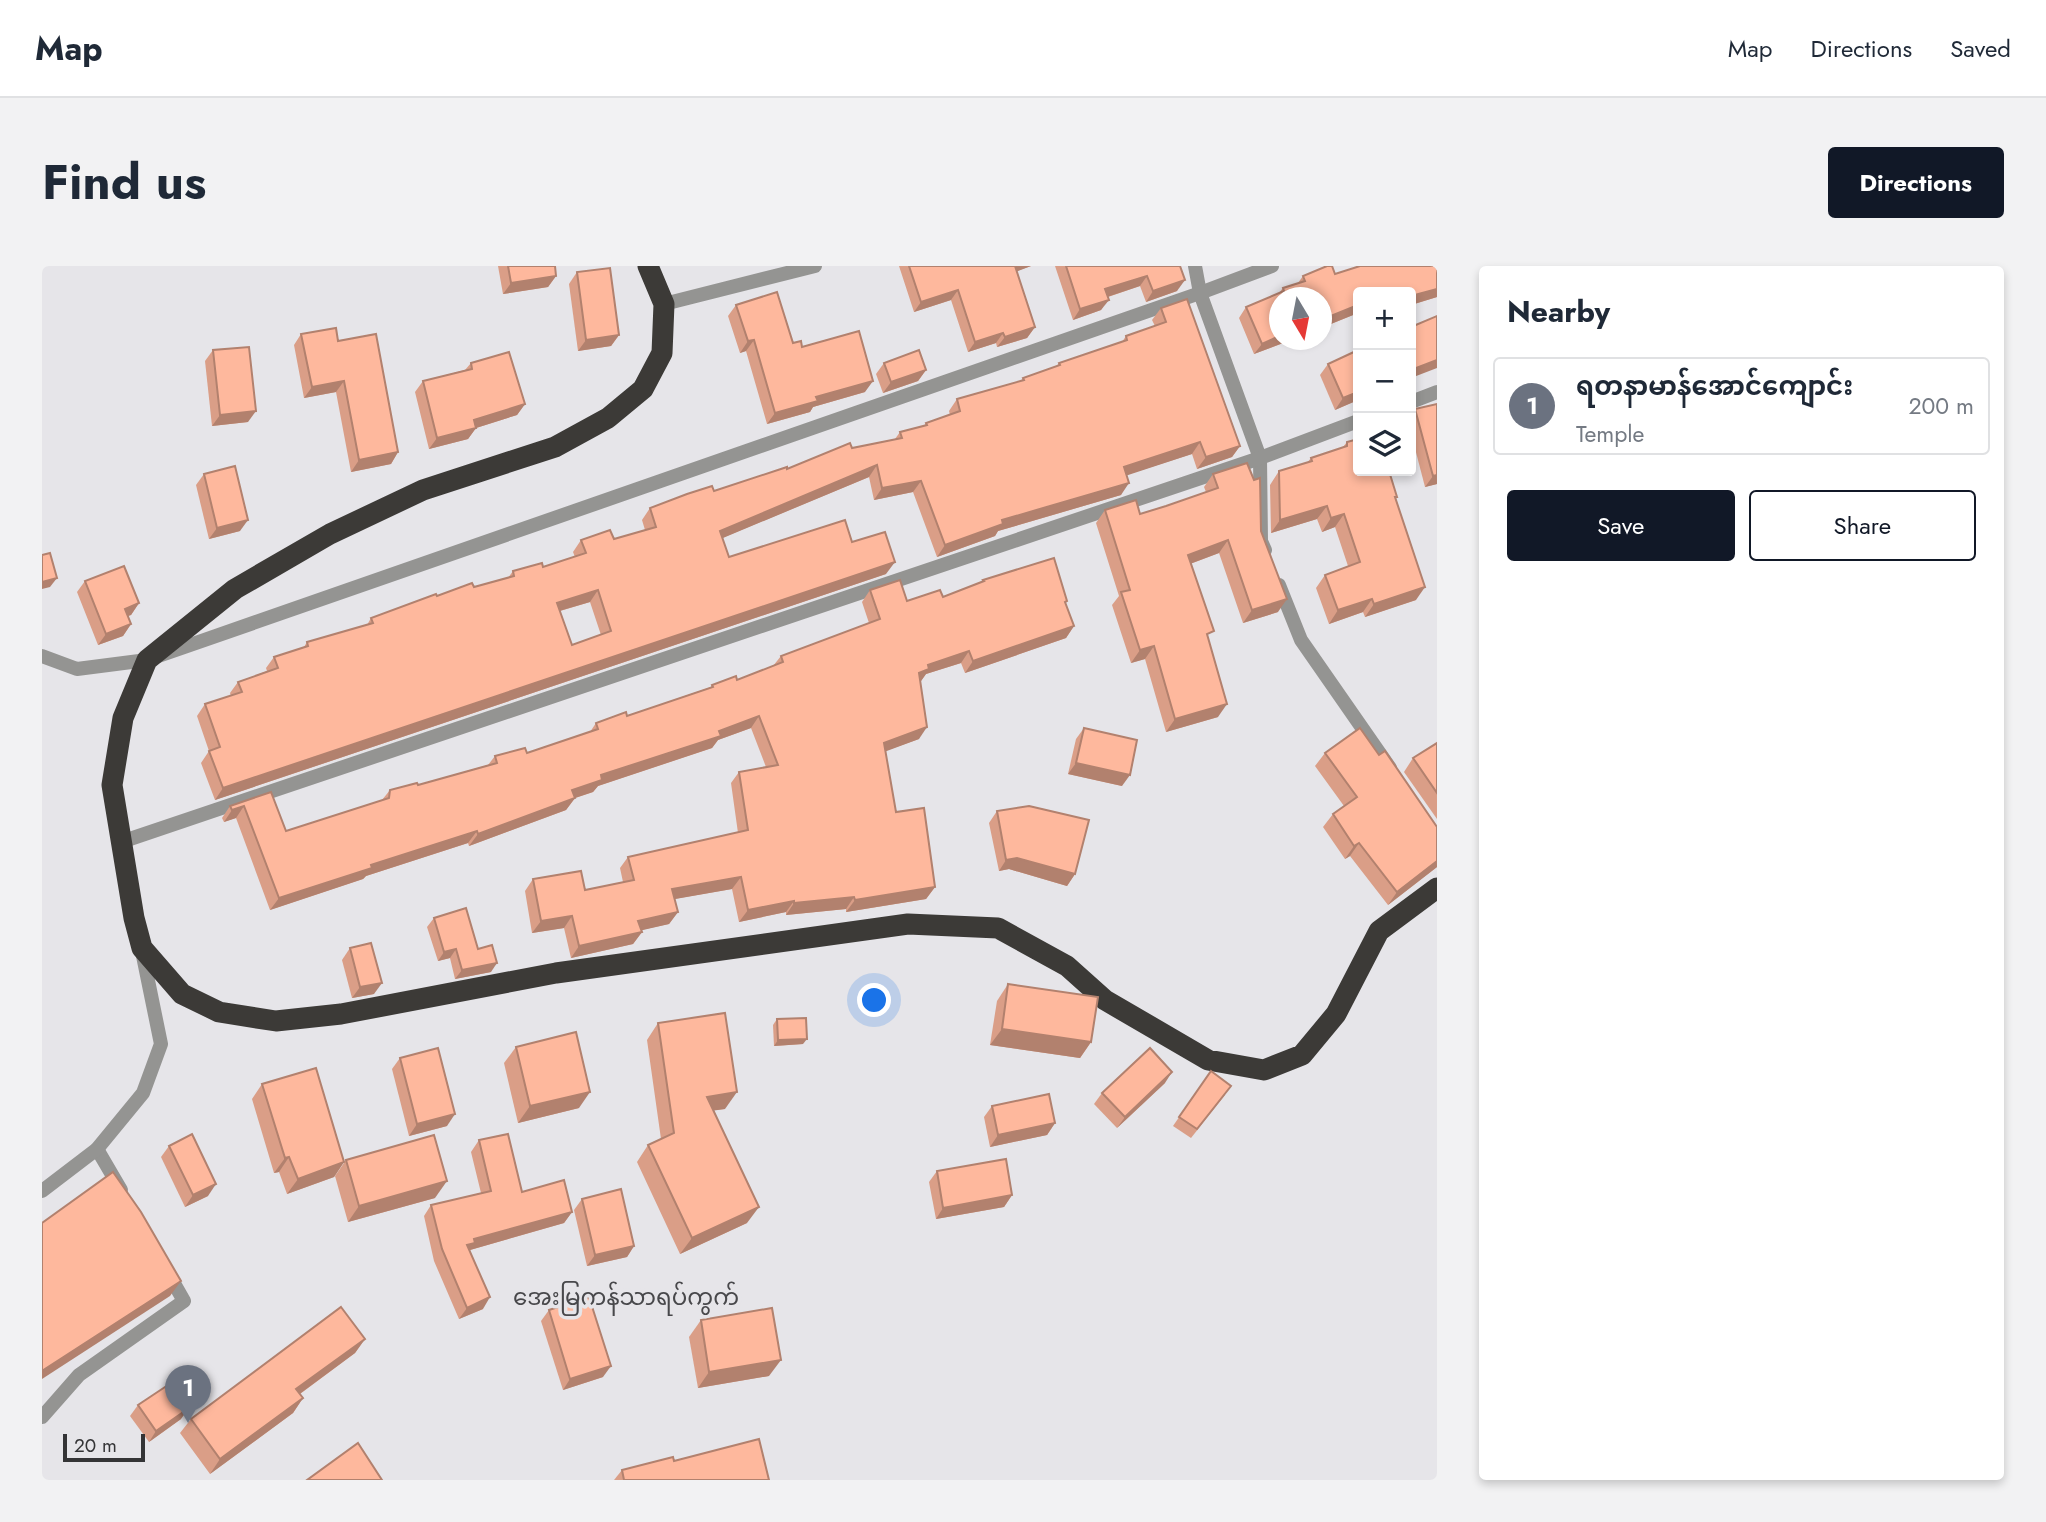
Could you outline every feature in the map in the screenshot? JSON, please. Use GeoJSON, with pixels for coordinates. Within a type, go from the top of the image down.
{"type":"FeatureCollection","features":[{"type":"Feature","properties":{"kind":"highway"},"geometry":{"type":"LineString","coordinates":[[648,266],[664,304],[663,353],[643,389],[608,418],[555,447],[423,490],[330,534],[235,589],[147,660],[123,718],[112,785],[142,948],[182,994],[219,1012],[276,1021],[341,1014],[556,974],[908,924],[998,928],[1067,966],[1105,1000],[1208,1060],[1264,1070],[1302,1055],[1336,1014],[1379,931],[1437,888]]}},
{"type":"Feature","properties":{"kind":"street"},"geometry":{"type":"LineString","coordinates":[[664,304],[815,266]]}},
{"type":"Feature","properties":{"kind":"street"},"geometry":{"type":"LineString","coordinates":[[1195,266],[1200,293],[1260,458],[1261,541],[1301,640],[1401,783]]}},
{"type":"Feature","properties":{"kind":"street"},"geometry":{"type":"LineString","coordinates":[[42,656],[77,669],[147,660],[1272,266]]}},
{"type":"Feature","properties":{"kind":"street"},"geometry":{"type":"LineString","coordinates":[[1416,400],[1437,392]]}},
{"type":"Feature","properties":{"kind":"street"},"geometry":{"type":"LineString","coordinates":[[121,842],[1260,458],[1353,423]]}},
{"type":"Feature","properties":{"kind":"street"},"geometry":{"type":"LineString","coordinates":[[42,1191],[97,1149],[143,1093],[161,1044],[142,948]]}},
{"type":"Feature","properties":{"kind":"street"},"geometry":{"type":"LineString","coordinates":[[97,1149],[129,1204]]}},
{"type":"Feature","properties":{"kind":"street"},"geometry":{"type":"LineString","coordinates":[[42,1417],[79,1375],[184,1301],[161,1260]]}},
{"type":"Feature","properties":{"kind":"building"},"geometry":{"type":"Polygon","coordinates":[[[508,266],[555,266],[556,276],[511,283],[508,266]]]}},
{"type":"Feature","properties":{"kind":"building"},"geometry":{"type":"Polygon","coordinates":[[[909,266],[1015,266],[1035,327],[1005,337],[1003,333],[975,342],[958,290],[921,302],[909,266]]]}},
{"type":"Feature","properties":{"kind":"building"},"geometry":{"type":"Polygon","coordinates":[[[1066,266],[1180,266],[1185,280],[1153,291],[1147,276],[1105,289],[1109,300],[1080,309],[1066,266]]]}},
{"type":"Feature","properties":{"kind":"building"},"geometry":{"type":"Polygon","coordinates":[[[1327,266],[1332,266],[1335,274],[1360,266],[1437,266],[1437,289],[1416,295],[1416,287],[1353,287],[1353,307],[1332,316],[1332,287],[1286,287],[1305,281],[1303,276],[1327,266]]]}},
{"type":"Feature","properties":{"kind":"building"},"geometry":{"type":"Polygon","coordinates":[[[610,268],[619,335],[586,340],[577,272],[610,268]]]}},
{"type":"Feature","properties":{"kind":"building"},"geometry":{"type":"Polygon","coordinates":[[[777,292],[793,343],[801,341],[802,347],[859,331],[873,381],[816,397],[818,401],[775,413],[754,340],[748,341],[736,305],[777,292]]]}},
{"type":"Feature","properties":{"kind":"building"},"geometry":{"type":"Polygon","coordinates":[[[1269,297],[1269,341],[1262,344],[1246,307],[1269,297]]]}},
{"type":"Feature","properties":{"kind":"building"},"geometry":{"type":"Polygon","coordinates":[[[1187,299],[1240,446],[1206,457],[1200,442],[1124,467],[1129,483],[1002,520],[1003,524],[945,545],[921,481],[882,488],[877,465],[720,531],[729,557],[845,520],[852,542],[885,532],[895,562],[223,788],[209,751],[220,747],[205,704],[242,692],[238,682],[278,668],[274,657],[308,646],[307,642],[373,623],[371,618],[436,594],[437,596],[472,583],[474,587],[514,576],[513,571],[542,563],[543,567],[586,553],[581,540],[610,530],[614,539],[656,527],[650,508],[687,494],[712,486],[714,491],[787,469],[850,443],[852,448],[902,438],[900,432],[927,425],[926,423],[960,411],[957,399],[1024,380],[1023,378],[1060,365],[1059,363],[1127,340],[1126,336],[1166,322],[1161,308],[1187,299]],[[598,590],[557,603],[572,645],[611,631],[598,590]]]}},
{"type":"Feature","properties":{"kind":"building"},"geometry":{"type":"Polygon","coordinates":[[[1437,316],[1437,360],[1416,368],[1416,350],[1416,325],[1437,316]]]}},
{"type":"Feature","properties":{"kind":"building"},"geometry":{"type":"Polygon","coordinates":[[[336,328],[338,341],[376,334],[398,452],[359,460],[344,381],[312,387],[301,334],[336,328]]]}},
{"type":"Feature","properties":{"kind":"building"},"geometry":{"type":"Polygon","coordinates":[[[249,347],[256,411],[220,415],[213,350],[249,347]]]}},
{"type":"Feature","properties":{"kind":"building"},"geometry":{"type":"Polygon","coordinates":[[[919,350],[926,370],[891,382],[884,363],[919,350]]]}},
{"type":"Feature","properties":{"kind":"building"},"geometry":{"type":"Polygon","coordinates":[[[509,352],[525,404],[474,420],[476,428],[437,438],[423,381],[472,369],[471,363],[509,352]]]}},
{"type":"Feature","properties":{"kind":"building"},"geometry":{"type":"Polygon","coordinates":[[[1353,352],[1353,394],[1343,398],[1328,364],[1353,352]]]}},
{"type":"Feature","properties":{"kind":"building"},"geometry":{"type":"Polygon","coordinates":[[[1437,404],[1437,475],[1433,476],[1416,409],[1437,404]]]}},
{"type":"Feature","properties":{"kind":"building"},"geometry":{"type":"Polygon","coordinates":[[[1353,440],[1353,476],[1391,476],[1425,587],[1374,604],[1372,599],[1338,610],[1325,575],[1360,562],[1344,514],[1331,518],[1327,506],[1280,520],[1279,471],[1312,461],[1311,458],[1347,446],[1347,442],[1353,440]]]}},
{"type":"Feature","properties":{"kind":"building"},"geometry":{"type":"Polygon","coordinates":[[[1247,463],[1254,480],[1260,478],[1261,531],[1287,599],[1252,610],[1228,540],[1188,555],[1214,631],[1207,634],[1227,704],[1175,719],[1154,646],[1140,650],[1121,592],[1130,590],[1105,510],[1136,500],[1140,514],[1166,506],[1218,488],[1213,474],[1247,463]]]}},
{"type":"Feature","properties":{"kind":"building"},"geometry":{"type":"Polygon","coordinates":[[[235,466],[248,520],[217,528],[204,474],[235,466]]]}},
{"type":"Feature","properties":{"kind":"building"},"geometry":{"type":"Polygon","coordinates":[[[50,553],[57,578],[42,582],[42,555],[50,553]]]}},
{"type":"Feature","properties":{"kind":"building"},"geometry":{"type":"Polygon","coordinates":[[[1054,558],[1074,626],[973,661],[969,651],[928,665],[929,669],[919,673],[927,727],[884,743],[896,812],[924,808],[935,887],[855,900],[854,897],[794,901],[748,910],[741,877],[672,889],[678,912],[638,921],[642,932],[579,946],[572,916],[541,921],[533,879],[581,871],[585,890],[634,880],[628,857],[748,830],[739,772],[778,765],[759,716],[719,731],[721,736],[601,775],[602,780],[572,790],[575,798],[478,834],[477,831],[371,865],[372,868],[279,898],[244,806],[232,810],[230,806],[271,792],[286,831],[389,798],[390,790],[497,763],[495,756],[525,748],[527,753],[598,729],[596,723],[626,712],[627,716],[713,687],[712,685],[736,676],[737,680],[783,662],[781,656],[880,619],[870,590],[900,580],[907,601],[940,590],[943,597],[983,580],[1054,558]]]}},
{"type":"Feature","properties":{"kind":"building"},"geometry":{"type":"Polygon","coordinates":[[[124,566],[139,603],[125,609],[131,624],[106,634],[85,581],[124,566]]]}},
{"type":"Feature","properties":{"kind":"building"},"geometry":{"type":"Polygon","coordinates":[[[1084,728],[1137,740],[1130,775],[1076,763],[1084,728]]]}},
{"type":"Feature","properties":{"kind":"building"},"geometry":{"type":"Polygon","coordinates":[[[1360,728],[1379,755],[1385,751],[1437,827],[1437,861],[1397,892],[1359,843],[1354,846],[1333,814],[1357,797],[1325,753],[1360,728]]]}},
{"type":"Feature","properties":{"kind":"building"},"geometry":{"type":"Polygon","coordinates":[[[1437,743],[1437,793],[1413,758],[1437,743]]]}},
{"type":"Feature","properties":{"kind":"building"},"geometry":{"type":"Polygon","coordinates":[[[1029,806],[1089,820],[1075,874],[1017,858],[1006,860],[997,811],[1029,806]]]}},
{"type":"Feature","properties":{"kind":"building"},"geometry":{"type":"Polygon","coordinates":[[[466,908],[478,949],[492,945],[497,963],[462,970],[456,949],[444,952],[434,918],[466,908]]]}},
{"type":"Feature","properties":{"kind":"building"},"geometry":{"type":"Polygon","coordinates":[[[371,943],[382,983],[360,987],[350,948],[371,943]]]}},
{"type":"Feature","properties":{"kind":"building"},"geometry":{"type":"Polygon","coordinates":[[[1008,984],[1098,997],[1091,1042],[1002,1029],[1008,984]]]}},
{"type":"Feature","properties":{"kind":"building"},"geometry":{"type":"Polygon","coordinates":[[[725,1013],[737,1092],[707,1097],[759,1207],[692,1238],[648,1145],[674,1133],[658,1023],[725,1013]]]}},
{"type":"Feature","properties":{"kind":"building"},"geometry":{"type":"Polygon","coordinates":[[[806,1018],[807,1039],[778,1040],[777,1019],[806,1018]]]}},
{"type":"Feature","properties":{"kind":"building"},"geometry":{"type":"Polygon","coordinates":[[[576,1032],[590,1092],[530,1106],[516,1047],[576,1032]]]}},
{"type":"Feature","properties":{"kind":"building"},"geometry":{"type":"Polygon","coordinates":[[[438,1048],[455,1114],[417,1124],[400,1058],[438,1048]]]}},
{"type":"Feature","properties":{"kind":"building"},"geometry":{"type":"Polygon","coordinates":[[[1150,1048],[1172,1072],[1125,1117],[1102,1093],[1150,1048]]]}},
{"type":"Feature","properties":{"kind":"building"},"geometry":{"type":"Polygon","coordinates":[[[316,1068],[344,1162],[298,1179],[289,1157],[285,1158],[262,1084],[316,1068]]]}},
{"type":"Feature","properties":{"kind":"building"},"geometry":{"type":"Polygon","coordinates":[[[1211,1071],[1231,1086],[1197,1129],[1179,1117],[1211,1071]]]}},
{"type":"Feature","properties":{"kind":"building"},"geometry":{"type":"Polygon","coordinates":[[[1049,1094],[1055,1123],[998,1135],[992,1106],[1049,1094]]]}},
{"type":"Feature","properties":{"kind":"building"},"geometry":{"type":"Polygon","coordinates":[[[192,1134],[216,1184],[193,1195],[169,1146],[192,1134]]]}},
{"type":"Feature","properties":{"kind":"building"},"geometry":{"type":"Polygon","coordinates":[[[508,1134],[522,1192],[564,1180],[572,1212],[474,1239],[475,1243],[467,1245],[490,1297],[467,1308],[442,1249],[431,1205],[491,1191],[479,1140],[508,1134]]]}},
{"type":"Feature","properties":{"kind":"building"},"geometry":{"type":"Polygon","coordinates":[[[434,1135],[447,1181],[359,1206],[346,1160],[434,1135]]]}},
{"type":"Feature","properties":{"kind":"building"},"geometry":{"type":"Polygon","coordinates":[[[1006,1159],[1012,1195],[943,1208],[937,1171],[1006,1159]]]}},
{"type":"Feature","properties":{"kind":"building"},"geometry":{"type":"Polygon","coordinates":[[[113,1172],[141,1212],[181,1281],[42,1371],[42,1223],[113,1172]]]}},
{"type":"Feature","properties":{"kind":"building"},"geometry":{"type":"Polygon","coordinates":[[[621,1189],[634,1246],[595,1255],[582,1199],[621,1189]]]}},
{"type":"Feature","properties":{"kind":"building"},"geometry":{"type":"Polygon","coordinates":[[[589,1297],[611,1366],[570,1379],[549,1310],[589,1297]]]}},
{"type":"Feature","properties":{"kind":"building"},"geometry":{"type":"Polygon","coordinates":[[[341,1307],[365,1339],[296,1389],[303,1398],[220,1459],[191,1419],[341,1307]]]}},
{"type":"Feature","properties":{"kind":"building"},"geometry":{"type":"Polygon","coordinates":[[[772,1308],[781,1360],[709,1372],[701,1320],[772,1308]]]}},
{"type":"Feature","properties":{"kind":"building"},"geometry":{"type":"Polygon","coordinates":[[[171,1383],[189,1408],[156,1431],[138,1405],[171,1383]]]}},
{"type":"Feature","properties":{"kind":"building"},"geometry":{"type":"Polygon","coordinates":[[[759,1439],[769,1480],[624,1480],[622,1470],[673,1457],[674,1461],[759,1439]]]}},
{"type":"Feature","properties":{"kind":"building"},"geometry":{"type":"Polygon","coordinates":[[[358,1443],[382,1480],[307,1480],[358,1443]]]}},
{"type":"Feature","properties":{"kind":"place","name":"ရတနာမာန်အောင်ကျောင်း"},"geometry":{"type":"Point","coordinates":[188,1423]}},
{"type":"Feature","properties":{"kind":"district","name":"အေးမြကန်သာရပ်ကွက်"},"geometry":{"type":"Point","coordinates":[626,1297]}}]}
